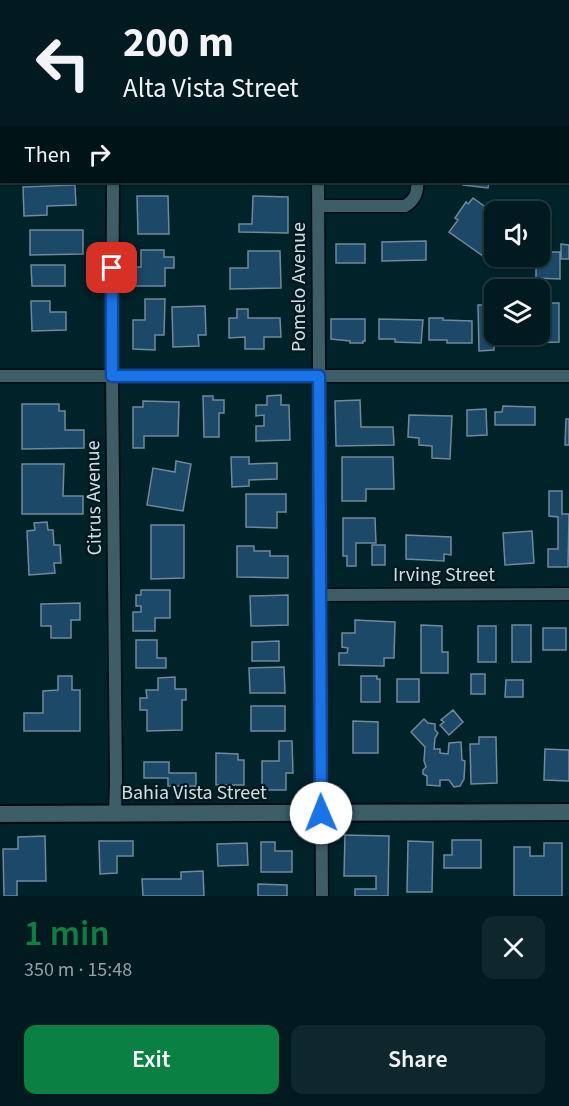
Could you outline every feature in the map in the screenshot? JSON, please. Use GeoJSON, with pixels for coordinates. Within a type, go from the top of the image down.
{"type":"FeatureCollection","features":[{"type":"Feature","properties":{"kind":"street","name":"Citrus Avenue"},"geometry":{"type":"LineString","coordinates":[[113,183],[112,376],[116,782],[114,814]]}},
{"type":"Feature","properties":{"kind":"street","name":"Pomelo Avenue"},"geometry":{"type":"LineString","coordinates":[[318,183],[322,896]]}},
{"type":"Feature","properties":{"kind":"street"},"geometry":{"type":"LineString","coordinates":[[318,206],[405,206],[416,196],[417,183]]}},
{"type":"Feature","properties":{"kind":"street"},"geometry":{"type":"LineString","coordinates":[[0,376],[569,376]]}},
{"type":"Feature","properties":{"kind":"street","name":"Irving Street"},"geometry":{"type":"LineString","coordinates":[[320,595],[569,594]]}},
{"type":"Feature","properties":{"kind":"street","name":"Bahia Vista Street"},"geometry":{"type":"LineString","coordinates":[[0,814],[569,812]]}},
{"type":"Feature","properties":{"kind":"building"},"geometry":{"type":"Polygon","coordinates":[[[463,183],[489,183],[488,188],[463,185],[463,183]]]}},
{"type":"Feature","properties":{"kind":"building"},"geometry":{"type":"Polygon","coordinates":[[[75,185],[76,205],[47,206],[47,215],[24,216],[23,187],[75,185]]]}},
{"type":"Feature","properties":{"kind":"building"},"geometry":{"type":"Polygon","coordinates":[[[137,196],[168,196],[169,234],[138,234],[137,196]]]}},
{"type":"Feature","properties":{"kind":"building"},"geometry":{"type":"Polygon","coordinates":[[[253,196],[288,197],[288,233],[239,232],[239,224],[252,224],[253,196]]]}},
{"type":"Feature","properties":{"kind":"building"},"geometry":{"type":"Polygon","coordinates":[[[473,198],[484,206],[483,256],[449,232],[458,220],[455,218],[466,202],[468,204],[473,198]]]}},
{"type":"Feature","properties":{"kind":"building"},"geometry":{"type":"Polygon","coordinates":[[[30,230],[83,230],[83,254],[30,255],[30,230]]]}},
{"type":"Feature","properties":{"kind":"building"},"geometry":{"type":"Polygon","coordinates":[[[426,241],[426,260],[382,261],[382,242],[426,241]]]}},
{"type":"Feature","properties":{"kind":"building"},"geometry":{"type":"Polygon","coordinates":[[[336,244],[365,244],[365,263],[336,263],[336,244]]]}},
{"type":"Feature","properties":{"kind":"building"},"geometry":{"type":"Polygon","coordinates":[[[561,244],[569,245],[569,259],[561,259],[561,244]]]}},
{"type":"Feature","properties":{"kind":"building"},"geometry":{"type":"Polygon","coordinates":[[[141,250],[164,250],[164,257],[174,257],[174,268],[165,268],[165,286],[135,286],[135,267],[141,267],[141,250]]]}},
{"type":"Feature","properties":{"kind":"building"},"geometry":{"type":"Polygon","coordinates":[[[248,251],[280,251],[281,288],[230,289],[230,268],[248,268],[248,251]]]}},
{"type":"Feature","properties":{"kind":"building"},"geometry":{"type":"Polygon","coordinates":[[[550,252],[560,252],[560,279],[536,278],[536,267],[550,267],[550,252]]]}},
{"type":"Feature","properties":{"kind":"building"},"geometry":{"type":"Polygon","coordinates":[[[31,265],[65,265],[65,286],[32,286],[31,265]]]}},
{"type":"Feature","properties":{"kind":"building"},"geometry":{"type":"Polygon","coordinates":[[[145,299],[165,299],[164,335],[155,335],[155,350],[133,349],[133,320],[145,320],[145,299]]]}},
{"type":"Feature","properties":{"kind":"building"},"geometry":{"type":"Polygon","coordinates":[[[31,301],[50,301],[50,312],[66,312],[66,330],[32,331],[31,301]]]}},
{"type":"Feature","properties":{"kind":"building"},"geometry":{"type":"Polygon","coordinates":[[[550,303],[559,303],[559,342],[550,342],[550,303]]]}},
{"type":"Feature","properties":{"kind":"building"},"geometry":{"type":"Polygon","coordinates":[[[478,305],[484,305],[484,345],[494,345],[494,350],[479,351],[478,305]]]}},
{"type":"Feature","properties":{"kind":"building"},"geometry":{"type":"Polygon","coordinates":[[[205,306],[206,335],[198,335],[199,346],[173,347],[172,307],[205,306]]]}},
{"type":"Feature","properties":{"kind":"building"},"geometry":{"type":"Polygon","coordinates":[[[237,309],[248,309],[248,318],[280,318],[281,337],[264,337],[264,349],[245,349],[245,337],[229,338],[229,318],[237,318],[237,309]]]}},
{"type":"Feature","properties":{"kind":"building"},"geometry":{"type":"Polygon","coordinates":[[[429,318],[472,321],[472,343],[429,340],[429,318]]]}},
{"type":"Feature","properties":{"kind":"building"},"geometry":{"type":"Polygon","coordinates":[[[331,319],[365,319],[365,341],[350,343],[350,341],[331,339],[331,319]]]}},
{"type":"Feature","properties":{"kind":"building"},"geometry":{"type":"Polygon","coordinates":[[[379,319],[423,320],[421,343],[379,339],[379,319]]]}},
{"type":"Feature","properties":{"kind":"building"},"geometry":{"type":"Polygon","coordinates":[[[281,395],[281,405],[289,405],[290,440],[256,441],[256,426],[264,426],[264,415],[256,416],[256,405],[267,405],[267,396],[281,395]]]}},
{"type":"Feature","properties":{"kind":"building"},"geometry":{"type":"Polygon","coordinates":[[[203,396],[213,396],[213,400],[224,400],[224,413],[219,413],[219,437],[204,437],[203,396]]]}},
{"type":"Feature","properties":{"kind":"building"},"geometry":{"type":"Polygon","coordinates":[[[360,400],[361,427],[393,427],[394,445],[336,446],[335,401],[360,400]]]}},
{"type":"Feature","properties":{"kind":"building"},"geometry":{"type":"Polygon","coordinates":[[[143,401],[179,402],[178,436],[144,436],[144,448],[133,448],[133,407],[143,407],[143,401]]]}},
{"type":"Feature","properties":{"kind":"building"},"geometry":{"type":"Polygon","coordinates":[[[22,404],[59,404],[59,411],[65,411],[65,430],[84,430],[84,448],[22,449],[22,404]]]}},
{"type":"Feature","properties":{"kind":"building"},"geometry":{"type":"Polygon","coordinates":[[[503,406],[535,407],[535,425],[495,425],[495,412],[502,412],[503,406]]]}},
{"type":"Feature","properties":{"kind":"building"},"geometry":{"type":"Polygon","coordinates":[[[486,409],[487,435],[467,436],[467,410],[486,409]]]}},
{"type":"Feature","properties":{"kind":"building"},"geometry":{"type":"Polygon","coordinates":[[[409,415],[452,416],[450,459],[432,458],[432,446],[419,445],[419,438],[408,437],[409,415]]]}},
{"type":"Feature","properties":{"kind":"building"},"geometry":{"type":"Polygon","coordinates":[[[566,419],[569,419],[569,445],[565,445],[566,419]]]}},
{"type":"Feature","properties":{"kind":"building"},"geometry":{"type":"Polygon","coordinates":[[[231,457],[249,457],[249,464],[277,463],[277,479],[249,480],[249,486],[232,487],[231,457]]]}},
{"type":"Feature","properties":{"kind":"building"},"geometry":{"type":"Polygon","coordinates":[[[342,457],[393,457],[394,489],[366,489],[366,501],[342,501],[342,457]]]}},
{"type":"Feature","properties":{"kind":"building"},"geometry":{"type":"Polygon","coordinates":[[[176,461],[191,464],[183,511],[147,505],[153,468],[175,472],[176,461]]]}},
{"type":"Feature","properties":{"kind":"building"},"geometry":{"type":"Polygon","coordinates":[[[22,464],[64,464],[63,496],[83,496],[83,514],[22,514],[22,464]]]}},
{"type":"Feature","properties":{"kind":"building"},"geometry":{"type":"Polygon","coordinates":[[[549,491],[562,491],[562,514],[569,514],[568,567],[548,567],[548,549],[558,549],[558,517],[549,516],[549,491]]]}},
{"type":"Feature","properties":{"kind":"building"},"geometry":{"type":"Polygon","coordinates":[[[246,494],[286,494],[286,512],[277,512],[277,528],[246,527],[246,494]]]}},
{"type":"Feature","properties":{"kind":"building"},"geometry":{"type":"Polygon","coordinates":[[[343,518],[375,518],[376,543],[356,543],[356,566],[347,566],[347,556],[343,556],[343,518]]]}},
{"type":"Feature","properties":{"kind":"building"},"geometry":{"type":"Polygon","coordinates":[[[47,522],[48,530],[53,530],[54,545],[60,545],[61,563],[54,563],[55,573],[29,575],[27,531],[35,530],[34,523],[47,522]]]}},
{"type":"Feature","properties":{"kind":"building"},"geometry":{"type":"Polygon","coordinates":[[[151,525],[184,525],[184,578],[151,579],[151,525]]]}},
{"type":"Feature","properties":{"kind":"building"},"geometry":{"type":"Polygon","coordinates":[[[532,531],[534,563],[505,565],[503,533],[532,531]]]}},
{"type":"Feature","properties":{"kind":"building"},"geometry":{"type":"Polygon","coordinates":[[[406,535],[451,537],[451,555],[444,554],[444,561],[406,559],[406,535]]]}},
{"type":"Feature","properties":{"kind":"building"},"geometry":{"type":"Polygon","coordinates":[[[372,545],[385,545],[385,565],[372,565],[372,545]]]}},
{"type":"Feature","properties":{"kind":"building"},"geometry":{"type":"Polygon","coordinates":[[[237,546],[254,546],[254,551],[270,551],[270,556],[288,556],[288,578],[237,577],[237,546]]]}},
{"type":"Feature","properties":{"kind":"building"},"geometry":{"type":"Polygon","coordinates":[[[141,590],[170,590],[170,618],[155,618],[155,631],[133,631],[133,612],[141,612],[141,606],[136,606],[136,595],[141,595],[141,590]]]}},
{"type":"Feature","properties":{"kind":"building"},"geometry":{"type":"Polygon","coordinates":[[[288,595],[288,625],[251,626],[250,596],[288,595]]]}},
{"type":"Feature","properties":{"kind":"building"},"geometry":{"type":"Polygon","coordinates":[[[80,603],[80,620],[71,620],[71,638],[51,638],[51,626],[41,626],[41,604],[80,603]]]}},
{"type":"Feature","properties":{"kind":"building"},"geometry":{"type":"Polygon","coordinates":[[[355,620],[395,622],[394,658],[384,658],[384,666],[339,665],[339,653],[347,653],[348,648],[342,647],[342,633],[355,633],[355,620]]]}},
{"type":"Feature","properties":{"kind":"building"},"geometry":{"type":"Polygon","coordinates":[[[421,625],[442,626],[442,652],[448,652],[448,673],[421,673],[421,625]]]}},
{"type":"Feature","properties":{"kind":"building"},"geometry":{"type":"Polygon","coordinates":[[[512,625],[531,625],[531,662],[512,662],[512,625]]]}},
{"type":"Feature","properties":{"kind":"building"},"geometry":{"type":"Polygon","coordinates":[[[478,626],[496,626],[496,662],[478,662],[478,626]]]}},
{"type":"Feature","properties":{"kind":"building"},"geometry":{"type":"Polygon","coordinates":[[[543,628],[566,628],[566,650],[543,650],[543,628]]]}},
{"type":"Feature","properties":{"kind":"building"},"geometry":{"type":"Polygon","coordinates":[[[136,640],[157,640],[157,658],[166,658],[166,668],[136,668],[136,640]]]}},
{"type":"Feature","properties":{"kind":"building"},"geometry":{"type":"Polygon","coordinates":[[[279,641],[279,661],[252,661],[252,642],[279,641]]]}},
{"type":"Feature","properties":{"kind":"building"},"geometry":{"type":"Polygon","coordinates":[[[284,667],[285,693],[250,693],[249,668],[284,667]]]}},
{"type":"Feature","properties":{"kind":"building"},"geometry":{"type":"Polygon","coordinates":[[[471,674],[485,674],[485,694],[471,694],[471,674]]]}},
{"type":"Feature","properties":{"kind":"building"},"geometry":{"type":"Polygon","coordinates":[[[58,676],[72,676],[72,690],[80,690],[80,731],[24,731],[24,713],[43,713],[43,691],[58,690],[58,676]]]}},
{"type":"Feature","properties":{"kind":"building"},"geometry":{"type":"Polygon","coordinates":[[[361,676],[377,676],[377,679],[380,679],[380,702],[361,702],[361,676]]]}},
{"type":"Feature","properties":{"kind":"building"},"geometry":{"type":"Polygon","coordinates":[[[175,677],[175,689],[186,689],[186,700],[182,700],[182,730],[147,731],[147,710],[140,710],[140,698],[147,698],[146,690],[158,690],[158,678],[175,677]]]}},
{"type":"Feature","properties":{"kind":"building"},"geometry":{"type":"Polygon","coordinates":[[[397,679],[419,679],[419,702],[397,702],[397,679]]]}},
{"type":"Feature","properties":{"kind":"building"},"geometry":{"type":"Polygon","coordinates":[[[506,680],[523,680],[523,697],[505,697],[506,680]]]}},
{"type":"Feature","properties":{"kind":"building"},"geometry":{"type":"Polygon","coordinates":[[[251,706],[285,706],[285,731],[251,731],[251,706]]]}},
{"type":"Feature","properties":{"kind":"building"},"geometry":{"type":"Polygon","coordinates":[[[453,710],[463,722],[449,735],[440,725],[444,722],[441,720],[453,710]]]}},
{"type":"Feature","properties":{"kind":"building"},"geometry":{"type":"Polygon","coordinates":[[[424,719],[428,723],[435,724],[435,730],[438,733],[434,749],[440,749],[440,753],[448,754],[449,743],[461,742],[462,760],[465,761],[464,779],[460,786],[454,787],[449,780],[440,780],[440,786],[427,785],[427,776],[423,774],[426,767],[425,747],[411,732],[424,719]]]}},
{"type":"Feature","properties":{"kind":"building"},"geometry":{"type":"Polygon","coordinates":[[[353,721],[378,722],[378,753],[353,753],[353,721]]]}},
{"type":"Feature","properties":{"kind":"building"},"geometry":{"type":"Polygon","coordinates":[[[479,737],[496,737],[497,783],[471,784],[470,744],[479,744],[479,737]]]}},
{"type":"Feature","properties":{"kind":"building"},"geometry":{"type":"Polygon","coordinates":[[[279,741],[292,741],[293,773],[286,773],[286,790],[262,790],[262,761],[279,761],[279,741]]]}},
{"type":"Feature","properties":{"kind":"building"},"geometry":{"type":"Polygon","coordinates":[[[545,749],[569,750],[569,781],[544,780],[545,749]]]}},
{"type":"Feature","properties":{"kind":"building"},"geometry":{"type":"Polygon","coordinates":[[[216,753],[238,754],[238,760],[244,760],[244,785],[216,785],[216,753]]]}},
{"type":"Feature","properties":{"kind":"building"},"geometry":{"type":"Polygon","coordinates":[[[144,762],[169,762],[169,773],[196,773],[196,786],[168,786],[168,778],[144,778],[144,762]]]}},
{"type":"Feature","properties":{"kind":"building"},"geometry":{"type":"Polygon","coordinates":[[[345,835],[389,836],[388,896],[355,896],[355,889],[376,889],[376,876],[344,876],[345,835]]]}},
{"type":"Feature","properties":{"kind":"building"},"geometry":{"type":"Polygon","coordinates":[[[45,836],[46,881],[17,881],[17,896],[4,896],[3,849],[18,849],[18,837],[45,836]]]}},
{"type":"Feature","properties":{"kind":"building"},"geometry":{"type":"Polygon","coordinates":[[[452,840],[481,840],[481,868],[444,868],[444,855],[452,855],[452,840]]]}},
{"type":"Feature","properties":{"kind":"building"},"geometry":{"type":"Polygon","coordinates":[[[99,841],[133,841],[133,856],[117,856],[117,873],[100,874],[99,841]]]}},
{"type":"Feature","properties":{"kind":"building"},"geometry":{"type":"Polygon","coordinates":[[[408,841],[433,842],[432,892],[407,892],[408,841]]]}},
{"type":"Feature","properties":{"kind":"building"},"geometry":{"type":"Polygon","coordinates":[[[261,842],[275,842],[275,851],[292,851],[292,872],[261,872],[261,842]]]}},
{"type":"Feature","properties":{"kind":"building"},"geometry":{"type":"Polygon","coordinates":[[[247,843],[248,865],[218,866],[217,844],[247,843]]]}},
{"type":"Feature","properties":{"kind":"building"},"geometry":{"type":"Polygon","coordinates":[[[544,843],[562,843],[562,896],[514,896],[514,847],[530,847],[530,856],[544,856],[544,843]]]}},
{"type":"Feature","properties":{"kind":"building"},"geometry":{"type":"Polygon","coordinates":[[[203,871],[204,896],[143,896],[142,879],[181,879],[181,872],[203,871]]]}},
{"type":"Feature","properties":{"kind":"building"},"geometry":{"type":"Polygon","coordinates":[[[258,884],[287,885],[287,896],[258,896],[258,884]]]}},
{"type":"Feature","properties":{"kind":"route"},"geometry":{"type":"LineString","coordinates":[[112,268],[112,376],[319,376],[321,813]]}}]}
